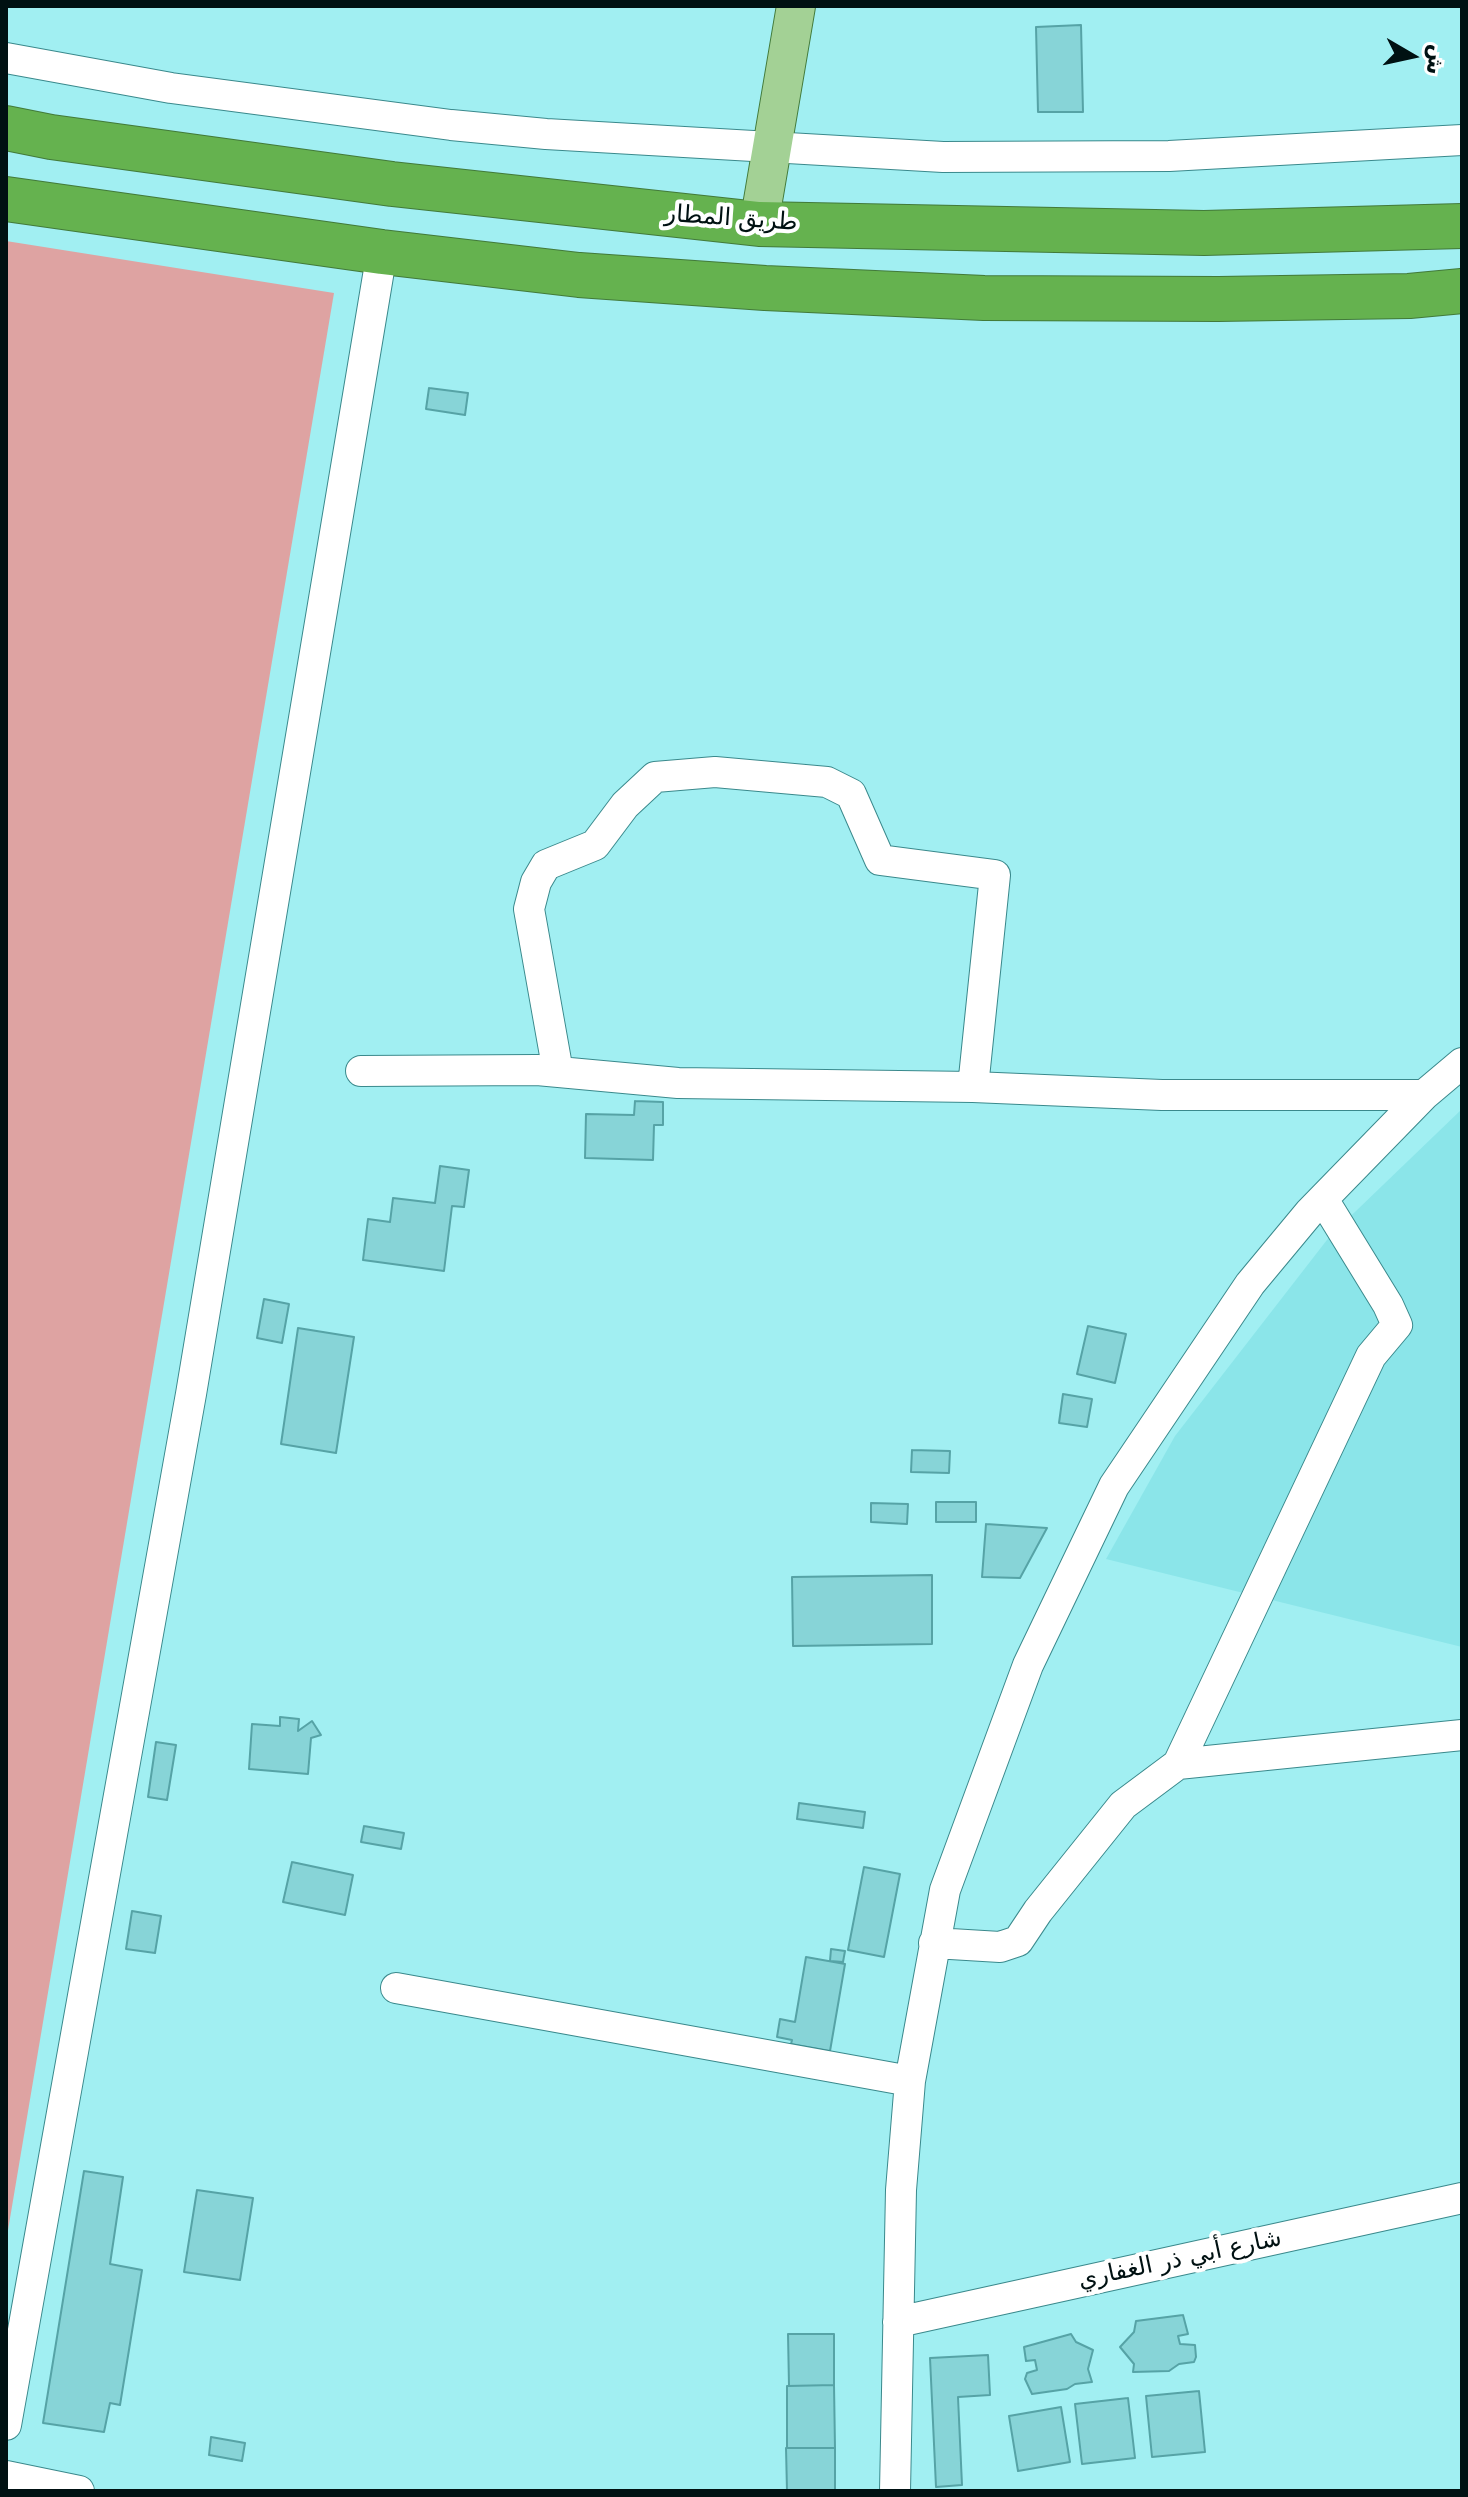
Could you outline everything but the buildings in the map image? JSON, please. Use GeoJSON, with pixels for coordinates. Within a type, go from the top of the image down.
{"type":"FeatureCollection","features":[{"type":"Feature","properties":{"kind":"highway","name":"طريق المطار"},"geometry":{"type":"LineString","coordinates":[[6,128],[51,137],[392,184],[759,224],[1204,233],[1462,226]]}},
{"type":"Feature","properties":{"kind":"highway"},"geometry":{"type":"LineString","coordinates":[[6,199],[382,252],[579,275],[765,288],[937,296],[1202,299],[1409,296],[1462,291]]}},
{"type":"Feature","properties":{"kind":"highway"},"geometry":{"type":"LineString","coordinates":[[1409,296],[1462,315]]}},
{"type":"Feature","properties":{"kind":"main road"},"geometry":{"type":"LineString","coordinates":[[759,224],[796,6]]}},
{"type":"Feature","properties":{"kind":"street"},"geometry":{"type":"LineString","coordinates":[[6,58],[171,88],[451,125],[546,134],[943,157],[1169,156],[1462,140]]}},
{"type":"Feature","properties":{"kind":"street"},"geometry":{"type":"LineString","coordinates":[[6,2425],[197,1363],[382,252]]}},
{"type":"Feature","properties":{"kind":"street"},"geometry":{"type":"LineString","coordinates":[[558,1072],[529,909],[536,882],[546,865],[595,845],[625,805],[655,777],[715,772],[827,782],[851,794],[880,860],[995,875],[973,1087]]}},
{"type":"Feature","properties":{"kind":"street"},"geometry":{"type":"LineString","coordinates":[[895,2491],[901,2190],[910,2081],[945,1890],[1028,1665],[1114,1486],[1250,1284],[1323,1199],[1424,1095],[1462,1063]]}},
{"type":"Feature","properties":{"kind":"street"},"geometry":{"type":"LineString","coordinates":[[361,1071],[537,1070],[678,1083],[973,1087],[1162,1095],[1424,1095]]}},
{"type":"Feature","properties":{"kind":"street"},"geometry":{"type":"LineString","coordinates":[[934,1943],[1000,1947],[1018,1941],[1038,1911],[1123,1805],[1178,1764],[1371,1356],[1397,1325],[1323,1199]]}},
{"type":"Feature","properties":{"kind":"street"},"geometry":{"type":"LineString","coordinates":[[1178,1764],[1462,1735]]}},
{"type":"Feature","properties":{"kind":"street"},"geometry":{"type":"LineString","coordinates":[[396,1988],[910,2081]]}},
{"type":"Feature","properties":{"kind":"street","name":"شارع أبي ذر الغفاري"},"geometry":{"type":"LineString","coordinates":[[898,2322],[1462,2198]]}},
{"type":"Feature","properties":{"kind":"street"},"geometry":{"type":"LineString","coordinates":[[6,2476],[79,2491]]}},
{"type":"Feature","properties":{"kind":"shaded area"},"geometry":{"type":"Polygon","coordinates":[[[6,241],[334,293],[6,2242],[6,241]]]}},
{"type":"Feature","properties":{"kind":"shaded area"},"geometry":{"type":"Polygon","coordinates":[[[1462,1109],[1462,1647],[1106,1559],[1175,1436],[1330,1236],[1462,1109]]]}}]}
